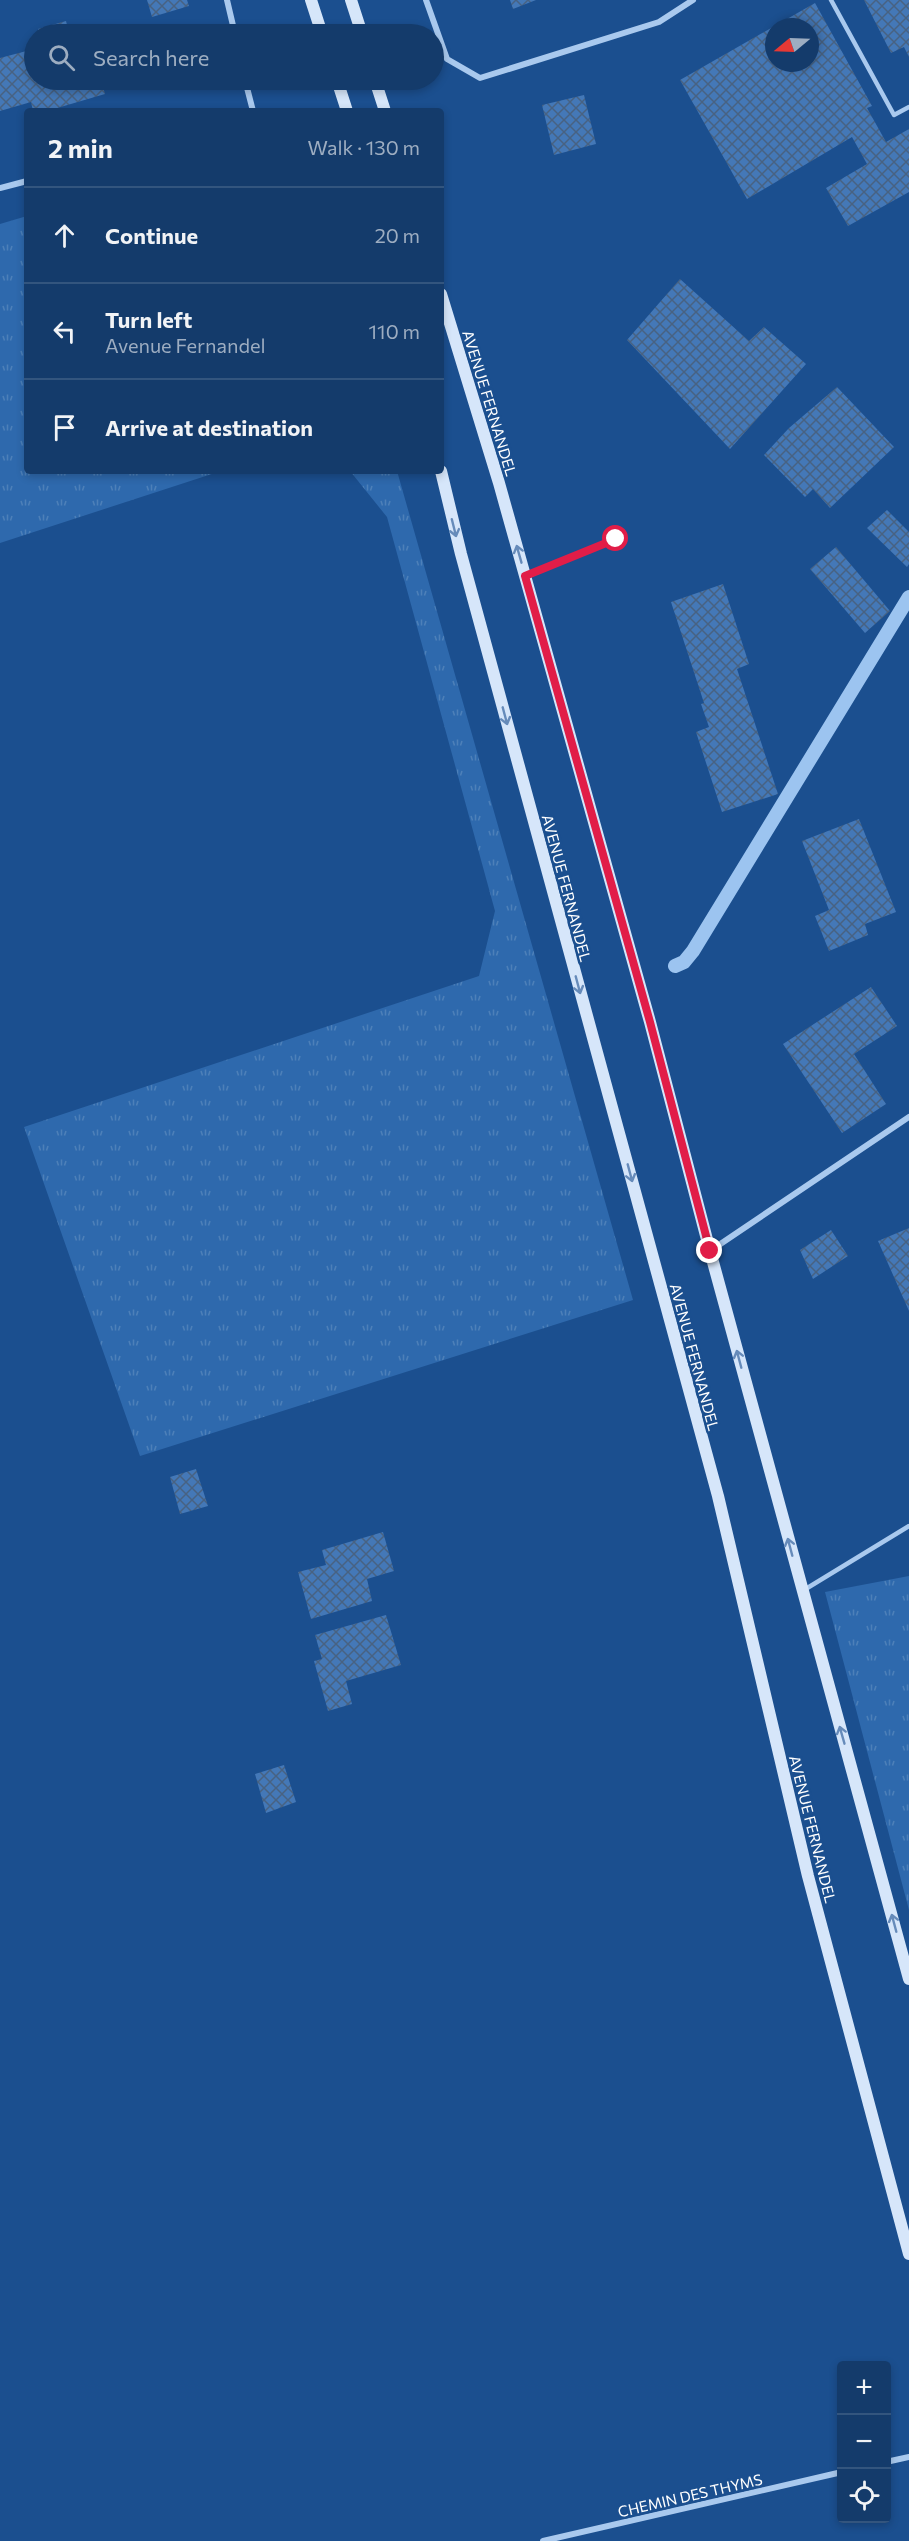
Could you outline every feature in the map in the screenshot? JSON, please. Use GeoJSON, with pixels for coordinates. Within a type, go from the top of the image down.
{"type":"FeatureCollection","features":[{"type":"Feature","properties":{"kind":"main road"},"geometry":{"type":"LineString","coordinates":[[311,0],[319,24]]}},
{"type":"Feature","properties":{"kind":"main road"},"geometry":{"type":"LineString","coordinates":[[351,0],[359,24]]}},
{"type":"Feature","properties":{"kind":"main road"},"geometry":{"type":"LineString","coordinates":[[340,90],[346,108]]}},
{"type":"Feature","properties":{"kind":"main road"},"geometry":{"type":"LineString","coordinates":[[378,90],[384,108]]}},
{"type":"Feature","properties":{"kind":"main road","name":"AVENUE FERNANDEL"},"geometry":{"type":"LineString","coordinates":[[444,304],[525,576],[650,1022],[802,1591],[909,1979]]}},
{"type":"Feature","properties":{"kind":"main road","name":"AVENUE FERNANDEL"},"geometry":{"type":"LineString","coordinates":[[442,474],[461,554],[718,1496],[808,1876],[909,2254]]}},
{"type":"Feature","properties":{"kind":"street"},"geometry":{"type":"LineString","coordinates":[[227,0],[233,24]]}},
{"type":"Feature","properties":{"kind":"street"},"geometry":{"type":"LineString","coordinates":[[426,0],[435,24]]}},
{"type":"Feature","properties":{"kind":"street"},"geometry":{"type":"LineString","coordinates":[[444,51],[447,59],[480,78],[659,22],[693,0]]}},
{"type":"Feature","properties":{"kind":"street"},"geometry":{"type":"LineString","coordinates":[[248,90],[252,108]]}},
{"type":"Feature","properties":{"kind":"street"},"geometry":{"type":"LineString","coordinates":[[0,188],[24,182]]}},
{"type":"Feature","properties":{"kind":"street"},"geometry":{"type":"LineString","coordinates":[[525,576],[616,539]]}},
{"type":"Feature","properties":{"kind":"street"},"geometry":{"type":"LineString","coordinates":[[710,1251],[909,1117]]}},
{"type":"Feature","properties":{"kind":"street"},"geometry":{"type":"LineString","coordinates":[[891,2461],[909,2457]]}},
{"type":"Feature","properties":{"kind":"street","name":"CHEMIN DES THYMS"},"geometry":{"type":"LineString","coordinates":[[543,2541],[837,2473]]}},
{"type":"Feature","properties":{"kind":"lane"},"geometry":{"type":"LineString","coordinates":[[831,0],[894,115],[909,107]]}},
{"type":"Feature","properties":{"kind":"lane"},"geometry":{"type":"LineString","coordinates":[[802,1591],[909,1526]]}},
{"type":"Feature","properties":{"kind":"green space"},"geometry":{"type":"Polygon","coordinates":[[[24,217],[24,474],[212,474],[0,543],[0,224],[24,217]]]}},
{"type":"Feature","properties":{"kind":"green space"},"geometry":{"type":"Polygon","coordinates":[[[352,474],[398,474],[633,1300],[140,1456],[24,1127],[479,976],[495,911],[387,517],[352,474]]]}},
{"type":"Feature","properties":{"kind":"green space"},"geometry":{"type":"Polygon","coordinates":[[[909,1576],[909,1910],[825,1592],[909,1576]]]}},
{"type":"Feature","properties":{"kind":"building"},"geometry":{"type":"Polygon","coordinates":[[[147,0],[187,0],[189,6],[152,17],[147,0]]]}},
{"type":"Feature","properties":{"kind":"building"},"geometry":{"type":"Polygon","coordinates":[[[510,0],[536,0],[513,9],[510,0]]]}},
{"type":"Feature","properties":{"kind":"building"},"geometry":{"type":"Polygon","coordinates":[[[864,0],[909,0],[909,57],[904,47],[891,53],[864,0]]]}},
{"type":"Feature","properties":{"kind":"building"},"geometry":{"type":"Polygon","coordinates":[[[815,3],[872,106],[867,108],[886,142],[909,129],[909,192],[848,226],[826,188],[867,164],[852,137],[747,199],[680,80],[765,32],[765,72],[819,72],[819,18],[789,18],[815,3]]]}},
{"type":"Feature","properties":{"kind":"building"},"geometry":{"type":"Polygon","coordinates":[[[24,52],[24,90],[104,90],[105,94],[57,108],[32,108],[31,102],[0,111],[0,58],[24,52]]]}},
{"type":"Feature","properties":{"kind":"building"},"geometry":{"type":"Polygon","coordinates":[[[584,95],[596,144],[554,155],[542,105],[584,95]]]}},
{"type":"Feature","properties":{"kind":"building"},"geometry":{"type":"Polygon","coordinates":[[[680,279],[749,341],[764,327],[806,364],[730,449],[627,340],[680,279]]]}},
{"type":"Feature","properties":{"kind":"building"},"geometry":{"type":"Polygon","coordinates":[[[837,387],[894,447],[830,508],[813,489],[805,497],[764,455],[789,428],[837,387]]]}},
{"type":"Feature","properties":{"kind":"building"},"geometry":{"type":"Polygon","coordinates":[[[887,510],[909,532],[909,564],[907,567],[867,528],[887,510]]]}},
{"type":"Feature","properties":{"kind":"building"},"geometry":{"type":"Polygon","coordinates":[[[836,547],[890,611],[865,633],[810,569],[836,547]]]}},
{"type":"Feature","properties":{"kind":"building"},"geometry":{"type":"Polygon","coordinates":[[[723,584],[749,664],[737,669],[778,794],[722,812],[696,732],[709,727],[701,704],[704,703],[671,602],[723,584]]]}},
{"type":"Feature","properties":{"kind":"building"},"geometry":{"type":"Polygon","coordinates":[[[859,819],[896,912],[865,924],[868,935],[829,951],[815,916],[829,910],[802,841],[859,819]]]}},
{"type":"Feature","properties":{"kind":"building"},"geometry":{"type":"Polygon","coordinates":[[[871,987],[897,1026],[854,1054],[886,1104],[842,1133],[783,1044],[871,987]]]}},
{"type":"Feature","properties":{"kind":"building"},"geometry":{"type":"Polygon","coordinates":[[[909,1228],[909,1311],[878,1241],[909,1228]]]}},
{"type":"Feature","properties":{"kind":"building"},"geometry":{"type":"Polygon","coordinates":[[[831,1230],[848,1256],[813,1279],[800,1250],[831,1230]]]}},
{"type":"Feature","properties":{"kind":"building"},"geometry":{"type":"Polygon","coordinates":[[[196,1469],[208,1506],[180,1514],[170,1477],[196,1469]]]}},
{"type":"Feature","properties":{"kind":"building"},"geometry":{"type":"Polygon","coordinates":[[[383,1532],[394,1571],[367,1579],[372,1601],[311,1619],[298,1572],[326,1565],[322,1550],[383,1532]]]}},
{"type":"Feature","properties":{"kind":"building"},"geometry":{"type":"Polygon","coordinates":[[[386,1615],[401,1665],[346,1681],[352,1704],[328,1711],[314,1661],[322,1659],[315,1635],[386,1615]]]}},
{"type":"Feature","properties":{"kind":"building"},"geometry":{"type":"Polygon","coordinates":[[[284,1765],[296,1802],[266,1813],[255,1774],[284,1765]]]}},
{"type":"Feature","properties":{"kind":"waterway"},"geometry":{"type":"LineString","coordinates":[[675,966],[684,962],[693,951],[909,597]]}},
{"type":"Feature","properties":{"kind":"route"},"geometry":{"type":"LineString","coordinates":[[616,539],[525,576],[650,1022],[710,1251]]}}]}
